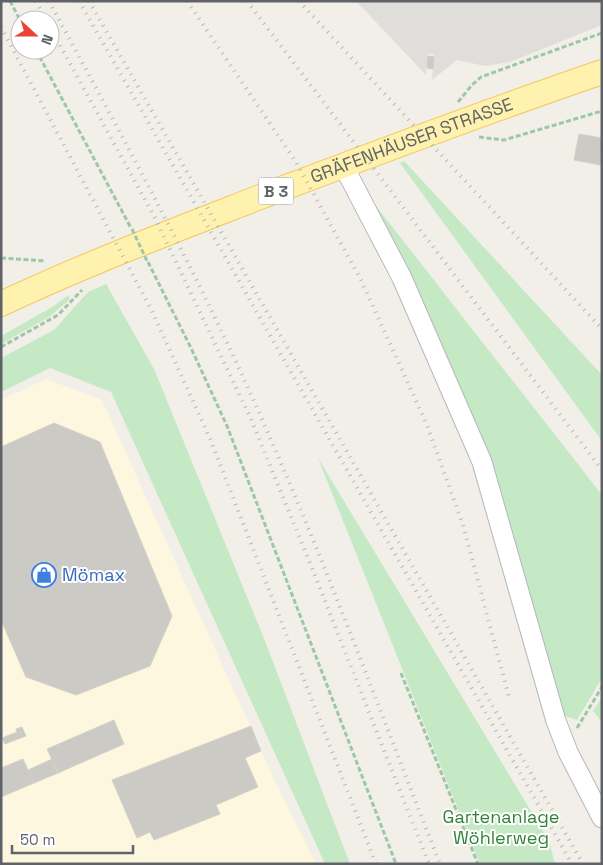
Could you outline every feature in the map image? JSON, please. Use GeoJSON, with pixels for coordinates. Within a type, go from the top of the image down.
{"type":"FeatureCollection","features":[{"type":"Feature","properties":{"kind":"main road","name":"GRÄFENHÄUSER STRASSE"},"geometry":{"type":"LineString","coordinates":[[1,304],[64,274],[344,165],[454,123],[602,72]]}},
{"type":"Feature","properties":{"kind":"lane"},"geometry":{"type":"LineString","coordinates":[[344,165],[402,278],[482,462],[556,721],[602,818]]}},
{"type":"Feature","properties":{"kind":"path"},"geometry":{"type":"LineString","coordinates":[[450,107],[458,102],[472,84],[482,77],[602,33]]}},
{"type":"Feature","properties":{"kind":"path"},"geometry":{"type":"LineString","coordinates":[[41,60],[132,229],[227,426],[396,864]]}},
{"type":"Feature","properties":{"kind":"path"},"geometry":{"type":"LineString","coordinates":[[476,137],[504,140],[602,111]]}},
{"type":"Feature","properties":{"kind":"path"},"geometry":{"type":"LineString","coordinates":[[1,258],[50,261]]}},
{"type":"Feature","properties":{"kind":"path"},"geometry":{"type":"LineString","coordinates":[[1,347],[58,315],[87,285]]}},
{"type":"Feature","properties":{"kind":"path"},"geometry":{"type":"LineString","coordinates":[[401,673],[478,864]]}},
{"type":"Feature","properties":{"kind":"path"},"geometry":{"type":"LineString","coordinates":[[566,745],[602,687]]}},
{"type":"Feature","properties":{"kind":"shaded area"},"geometry":{"type":"Polygon","coordinates":[[[356,1],[602,1],[602,25],[510,62],[485,66],[457,60],[432,80],[434,55],[428,54],[426,75],[356,1]]]}},
{"type":"Feature","properties":{"kind":"shaded area"},"geometry":{"type":"Polygon","coordinates":[[[46,379],[102,400],[274,779],[316,864],[1,864],[1,400],[46,379]]]}},
{"type":"Feature","properties":{"kind":"green space"},"geometry":{"type":"Polygon","coordinates":[[[404,161],[602,375],[602,441],[400,163],[404,161]]]}},
{"type":"Feature","properties":{"kind":"green space"},"geometry":{"type":"Polygon","coordinates":[[[365,192],[602,495],[602,678],[577,720],[565,716],[508,521],[417,290],[390,234],[365,192]]]}},
{"type":"Feature","properties":{"kind":"green space"},"geometry":{"type":"Polygon","coordinates":[[[106,284],[154,369],[265,641],[350,864],[325,864],[111,392],[50,368],[1,392],[1,358],[54,330],[88,292],[106,284]]]}},
{"type":"Feature","properties":{"kind":"green space"},"geometry":{"type":"Polygon","coordinates":[[[67,296],[70,297],[68,301],[49,317],[1,344],[1,336],[54,306],[67,296]]]}},
{"type":"Feature","properties":{"kind":"green space","name":"Gartenanlage Wöhlerweg"},"geometry":{"type":"Polygon","coordinates":[[[318,458],[549,841],[555,864],[480,864],[318,458]]]}},
{"type":"Feature","properties":{"kind":"green space"},"geometry":{"type":"Polygon","coordinates":[[[602,697],[602,722],[593,711],[602,697]]]}},
{"type":"Feature","properties":{"kind":"building"},"geometry":{"type":"Polygon","coordinates":[[[428,56],[434,57],[433,69],[427,68],[428,56]]]}},
{"type":"Feature","properties":{"kind":"building"},"geometry":{"type":"Polygon","coordinates":[[[579,134],[602,138],[600,165],[574,160],[579,134]]]}},
{"type":"Feature","properties":{"kind":"building"},"geometry":{"type":"Polygon","coordinates":[[[54,423],[100,442],[172,616],[150,666],[76,695],[26,677],[1,620],[1,447],[54,423]]]}},
{"type":"Feature","properties":{"kind":"building"},"geometry":{"type":"Polygon","coordinates":[[[114,720],[124,744],[58,773],[47,749],[114,720]]]}},
{"type":"Feature","properties":{"kind":"building"},"geometry":{"type":"Polygon","coordinates":[[[251,726],[261,751],[245,758],[258,787],[216,805],[220,814],[154,840],[150,832],[137,838],[112,780],[251,726]]]}},
{"type":"Feature","properties":{"kind":"building"},"geometry":{"type":"Polygon","coordinates":[[[22,727],[26,736],[5,744],[2,738],[17,732],[16,729],[22,727]]]}},
{"type":"Feature","properties":{"kind":"building"},"geometry":{"type":"Polygon","coordinates":[[[23,759],[34,783],[1,797],[1,768],[23,759]]]}},
{"type":"Feature","properties":{"kind":"building"},"geometry":{"type":"Polygon","coordinates":[[[52,759],[58,773],[34,783],[28,770],[52,759]]]}},
{"type":"Feature","properties":{"kind":"railway"},"geometry":{"type":"LineString","coordinates":[[36,1],[41,10]]}},
{"type":"Feature","properties":{"kind":"railway"},"geometry":{"type":"LineString","coordinates":[[49,1],[186,259],[237,364],[285,472],[331,583],[440,864]]}},
{"type":"Feature","properties":{"kind":"railway"},"geometry":{"type":"LineString","coordinates":[[79,1],[572,864]]}},
{"type":"Feature","properties":{"kind":"railway"},"geometry":{"type":"LineString","coordinates":[[89,1],[583,864]]}},
{"type":"Feature","properties":{"kind":"railway"},"geometry":{"type":"LineString","coordinates":[[187,1],[296,162],[361,280],[427,425],[463,525],[509,697]]}},
{"type":"Feature","properties":{"kind":"railway"},"geometry":{"type":"LineString","coordinates":[[247,1],[602,470]]}},
{"type":"Feature","properties":{"kind":"railway"},"geometry":{"type":"LineString","coordinates":[[299,1],[602,329]]}},
{"type":"Feature","properties":{"kind":"railway"},"geometry":{"type":"LineString","coordinates":[[1,27],[151,309],[211,441],[376,864]]}},
{"type":"Feature","properties":{"kind":"railway"},"geometry":{"type":"LineString","coordinates":[[60,45],[155,218],[251,419],[429,864]]}},
{"type":"Feature","properties":{"kind":"place","name":"Mömax"},"geometry":{"type":"Point","coordinates":[44,575]}}]}
